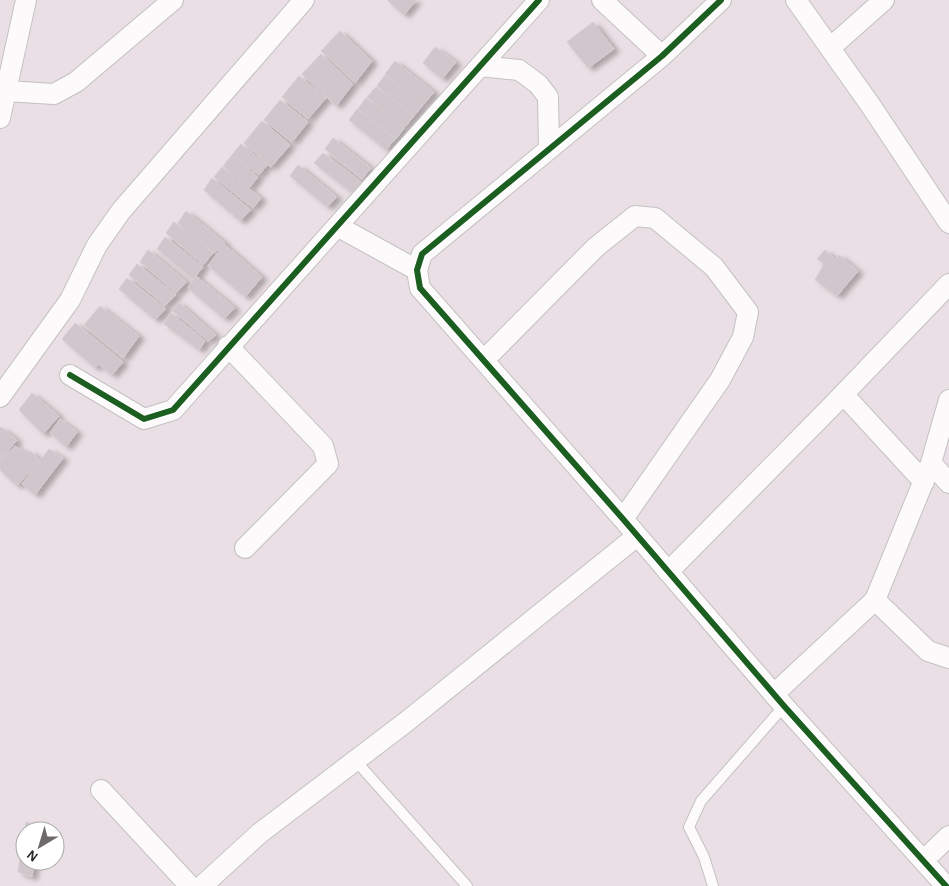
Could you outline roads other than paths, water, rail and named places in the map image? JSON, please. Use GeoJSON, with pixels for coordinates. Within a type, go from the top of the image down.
{"type":"FeatureCollection","features":[{"type":"Feature","properties":{"kind":"street"},"geometry":{"type":"LineString","coordinates":[[0,118],[26,0]]}},
{"type":"Feature","properties":{"kind":"street"},"geometry":{"type":"LineString","coordinates":[[6,91],[54,94],[76,82],[173,0]]}},
{"type":"Feature","properties":{"kind":"street"},"geometry":{"type":"LineString","coordinates":[[0,397],[70,300],[98,245],[121,211],[304,0]]}},
{"type":"Feature","properties":{"kind":"street"},"geometry":{"type":"LineString","coordinates":[[70,375],[144,419],[173,410],[228,346],[539,0]]}},
{"type":"Feature","properties":{"kind":"street"},"geometry":{"type":"LineString","coordinates":[[602,0],[662,56]]}},
{"type":"Feature","properties":{"kind":"street"},"geometry":{"type":"LineString","coordinates":[[722,0],[662,56],[422,254],[417,270],[420,288],[779,700],[946,886]]}},
{"type":"Feature","properties":{"kind":"street"},"geometry":{"type":"LineString","coordinates":[[796,0],[949,223]]}},
{"type":"Feature","properties":{"kind":"street"},"geometry":{"type":"LineString","coordinates":[[830,48],[884,0]]}},
{"type":"Feature","properties":{"kind":"street"},"geometry":{"type":"LineString","coordinates":[[480,66],[519,70],[538,84],[548,97],[549,148]]}},
{"type":"Feature","properties":{"kind":"street"},"geometry":{"type":"LineString","coordinates":[[484,360],[596,247],[634,216],[655,218],[714,267],[748,312],[743,337],[720,380],[622,518]]}},
{"type":"Feature","properties":{"kind":"street"},"geometry":{"type":"LineString","coordinates":[[337,226],[417,270]]}},
{"type":"Feature","properties":{"kind":"street"},"geometry":{"type":"LineString","coordinates":[[668,572],[949,284]]}},
{"type":"Feature","properties":{"kind":"street"},"geometry":{"type":"LineString","coordinates":[[228,346],[323,446],[328,464],[245,548]]}},
{"type":"Feature","properties":{"kind":"street"},"geometry":{"type":"LineString","coordinates":[[843,394],[924,482]]}},
{"type":"Feature","properties":{"kind":"street"},"geometry":{"type":"LineString","coordinates":[[779,700],[875,600],[924,482],[949,400]]}},
{"type":"Feature","properties":{"kind":"street"},"geometry":{"type":"LineString","coordinates":[[931,463],[949,483]]}},
{"type":"Feature","properties":{"kind":"street"},"geometry":{"type":"LineString","coordinates":[[202,886],[260,834],[637,536]]}},
{"type":"Feature","properties":{"kind":"street"},"geometry":{"type":"LineString","coordinates":[[875,600],[928,652],[949,658]]}},
{"type":"Feature","properties":{"kind":"street"},"geometry":{"type":"LineString","coordinates":[[101,790],[190,886]]}},
{"type":"Feature","properties":{"kind":"street"},"geometry":{"type":"LineString","coordinates":[[924,860],[949,836]]}},
{"type":"Feature","properties":{"kind":"lane"},"geometry":{"type":"LineString","coordinates":[[713,886],[704,857],[690,827],[701,801],[779,700]]}},
{"type":"Feature","properties":{"kind":"lane"},"geometry":{"type":"LineString","coordinates":[[355,760],[467,886]]}}]}
